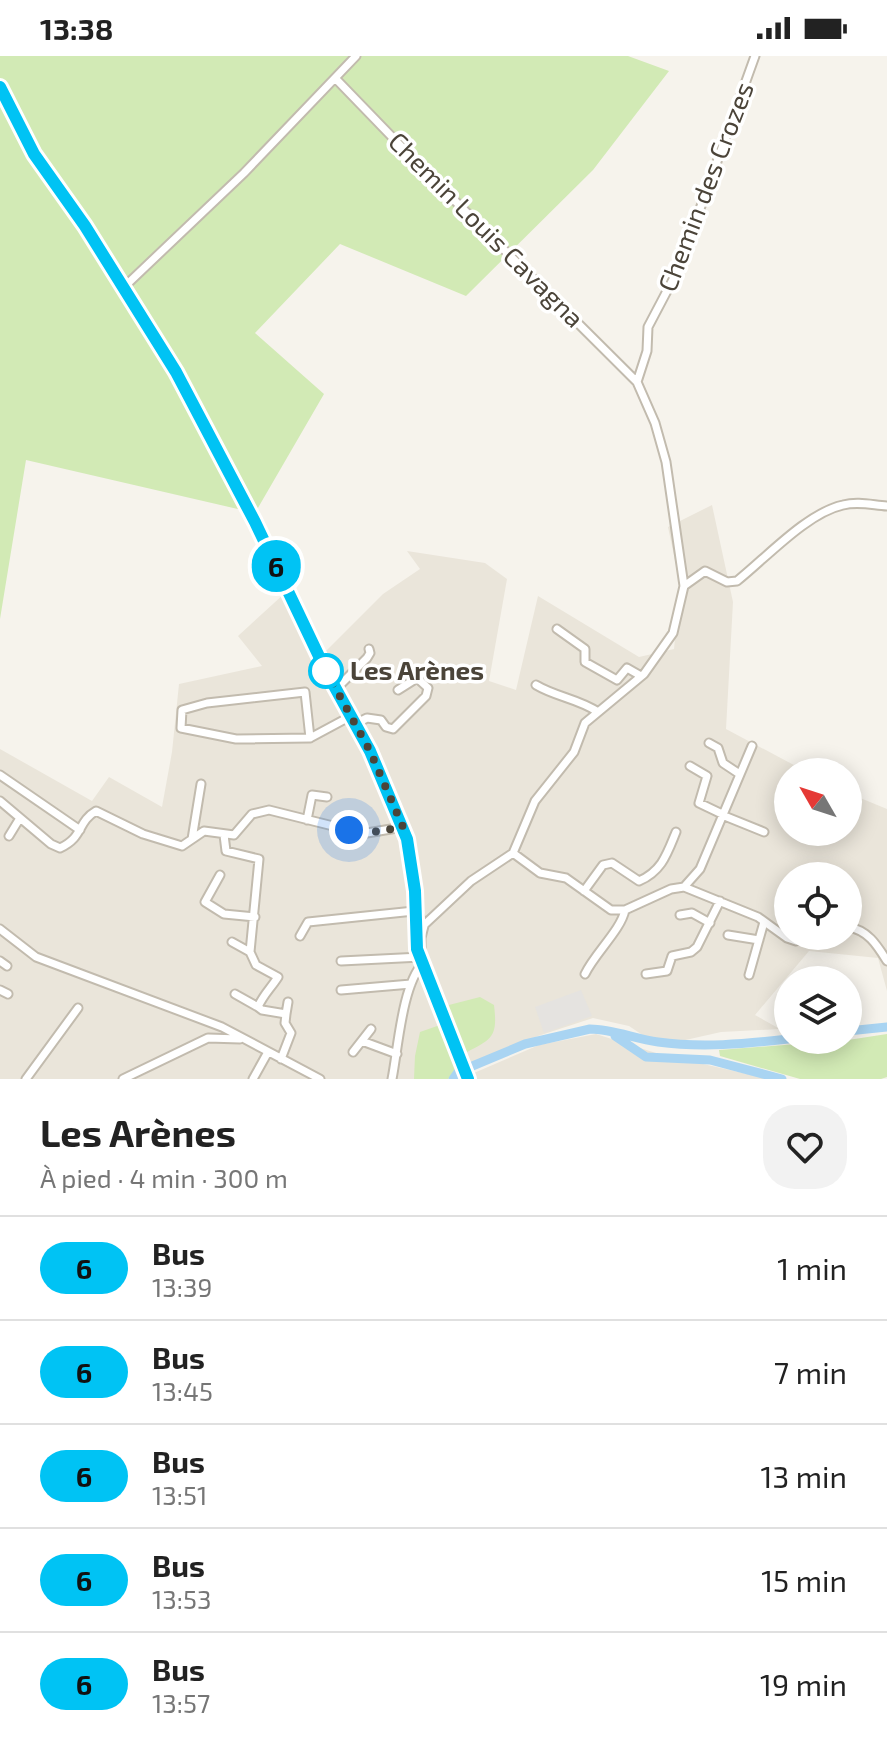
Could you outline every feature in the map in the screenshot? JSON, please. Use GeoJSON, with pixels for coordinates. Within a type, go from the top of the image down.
{"type":"FeatureCollection","features":[{"type":"Feature","properties":{"kind":"street"},"geometry":{"type":"LineString","coordinates":[[122,289],[244,173],[356,56]]}},
{"type":"Feature","properties":{"kind":"street","name":"Chemin des Crozes"},"geometry":{"type":"LineString","coordinates":[[637,382],[647,351],[648,327],[678,270],[755,56]]}},
{"type":"Feature","properties":{"kind":"street","name":"Chemin Louis Cavagna"},"geometry":{"type":"LineString","coordinates":[[335,78],[637,382]]}},
{"type":"Feature","properties":{"kind":"street"},"geometry":{"type":"LineString","coordinates":[[0,87],[34,154],[85,226],[176,372],[355,724],[403,827],[410,852],[422,960],[467,1077]]}},
{"type":"Feature","properties":{"kind":"street"},"geometry":{"type":"LineString","coordinates":[[420,926],[471,881],[513,853],[535,801],[574,752],[585,723],[641,676],[673,633],[684,586],[666,462],[655,423],[637,382]]}},
{"type":"Feature","properties":{"kind":"street"},"geometry":{"type":"LineString","coordinates":[[684,586],[705,571],[727,582],[737,581],[818,515],[842,505],[887,506]]}},
{"type":"Feature","properties":{"kind":"street"},"geometry":{"type":"LineString","coordinates":[[557,629],[585,649],[585,662],[617,680],[627,668],[641,676]]}},
{"type":"Feature","properties":{"kind":"street"},"geometry":{"type":"LineString","coordinates":[[336,689],[369,656],[369,649]]}},
{"type":"Feature","properties":{"kind":"street"},"geometry":{"type":"LineString","coordinates":[[355,724],[367,718],[381,720],[386,727],[393,729],[426,696],[428,688],[417,678],[398,690]]}},
{"type":"Feature","properties":{"kind":"street"},"geometry":{"type":"LineString","coordinates":[[536,685],[587,704],[598,712]]}},
{"type":"Feature","properties":{"kind":"street"},"geometry":{"type":"LineString","coordinates":[[310,738],[305,692],[207,703],[182,710],[181,728],[236,739],[310,738],[351,716]]}},
{"type":"Feature","properties":{"kind":"street"},"geometry":{"type":"LineString","coordinates":[[709,743],[718,748],[723,763],[738,773]]}},
{"type":"Feature","properties":{"kind":"street"},"geometry":{"type":"LineString","coordinates":[[684,887],[700,869],[752,746]]}},
{"type":"Feature","properties":{"kind":"street"},"geometry":{"type":"LineString","coordinates":[[690,766],[707,776],[699,803],[764,832]]}},
{"type":"Feature","properties":{"kind":"street"},"geometry":{"type":"LineString","coordinates":[[0,775],[80,830]]}},
{"type":"Feature","properties":{"kind":"street"},"geometry":{"type":"LineString","coordinates":[[192,841],[201,784]]}},
{"type":"Feature","properties":{"kind":"street"},"geometry":{"type":"LineString","coordinates":[[307,820],[312,795],[327,797]]}},
{"type":"Feature","properties":{"kind":"street"},"geometry":{"type":"LineString","coordinates":[[0,801],[51,844],[60,848],[72,843],[86,819],[96,811],[182,846],[204,831],[234,835],[257,812],[269,810],[367,833],[403,827]]}},
{"type":"Feature","properties":{"kind":"street"},"geometry":{"type":"LineString","coordinates":[[9,836],[20,818]]}},
{"type":"Feature","properties":{"kind":"street"},"geometry":{"type":"LineString","coordinates":[[584,891],[603,865],[612,863],[639,881],[654,875],[665,859],[676,832]]}},
{"type":"Feature","properties":{"kind":"street"},"geometry":{"type":"LineString","coordinates":[[224,835],[226,851],[259,859],[250,952],[256,965],[278,977],[265,992],[258,1007]]}},
{"type":"Feature","properties":{"kind":"street"},"geometry":{"type":"LineString","coordinates":[[513,853],[540,873],[566,878],[611,910],[625,910],[671,889],[684,887],[774,928]]}},
{"type":"Feature","properties":{"kind":"street"},"geometry":{"type":"LineString","coordinates":[[220,875],[205,902],[224,914],[255,917]]}},
{"type":"Feature","properties":{"kind":"street"},"geometry":{"type":"LineString","coordinates":[[415,891],[414,911],[420,926]]}},
{"type":"Feature","properties":{"kind":"street"},"geometry":{"type":"LineString","coordinates":[[646,974],[667,971],[672,956],[695,949],[720,901]]}},
{"type":"Feature","properties":{"kind":"street"},"geometry":{"type":"LineString","coordinates":[[585,974],[625,910]]}},
{"type":"Feature","properties":{"kind":"street"},"geometry":{"type":"LineString","coordinates":[[300,936],[308,922],[414,911]]}},
{"type":"Feature","properties":{"kind":"street"},"geometry":{"type":"LineString","coordinates":[[680,915],[692,913],[710,923]]}},
{"type":"Feature","properties":{"kind":"street"},"geometry":{"type":"LineString","coordinates":[[749,975],[764,922]]}},
{"type":"Feature","properties":{"kind":"street"},"geometry":{"type":"LineString","coordinates":[[0,929],[36,957],[222,1027],[281,1059],[303,1076],[320,1079]]}},
{"type":"Feature","properties":{"kind":"street"},"geometry":{"type":"LineString","coordinates":[[862,931],[887,961]]}},
{"type":"Feature","properties":{"kind":"street"},"geometry":{"type":"LineString","coordinates":[[728,935],[759,940]]}},
{"type":"Feature","properties":{"kind":"street"},"geometry":{"type":"LineString","coordinates":[[232,942],[250,952]]}},
{"type":"Feature","properties":{"kind":"street"},"geometry":{"type":"LineString","coordinates":[[341,961],[422,960]]}},
{"type":"Feature","properties":{"kind":"street"},"geometry":{"type":"LineString","coordinates":[[392,1079],[411,984],[422,960]]}},
{"type":"Feature","properties":{"kind":"street"},"geometry":{"type":"LineString","coordinates":[[341,990],[411,984]]}},
{"type":"Feature","properties":{"kind":"street"},"geometry":{"type":"LineString","coordinates":[[0,990],[8,994]]}},
{"type":"Feature","properties":{"kind":"street"},"geometry":{"type":"LineString","coordinates":[[235,994],[262,1010],[286,1014]]}},
{"type":"Feature","properties":{"kind":"street"},"geometry":{"type":"LineString","coordinates":[[281,1059],[291,1033],[285,1023],[288,1002]]}},
{"type":"Feature","properties":{"kind":"street"},"geometry":{"type":"LineString","coordinates":[[26,1079],[78,1008]]}},
{"type":"Feature","properties":{"kind":"street"},"geometry":{"type":"LineString","coordinates":[[353,1052],[371,1029]]}},
{"type":"Feature","properties":{"kind":"street"},"geometry":{"type":"LineString","coordinates":[[123,1079],[208,1038],[242,1039]]}},
{"type":"Feature","properties":{"kind":"street"},"geometry":{"type":"LineString","coordinates":[[362,1041],[397,1054]]}},
{"type":"Feature","properties":{"kind":"street"},"geometry":{"type":"LineString","coordinates":[[253,1079],[268,1052]]}},
{"type":"Feature","properties":{"kind":"shaded area"},"geometry":{"type":"Polygon","coordinates":[[[712,505],[733,602],[726,729],[781,758],[774,758],[774,846],[862,846],[862,799],[887,809],[887,991],[878,958],[809,951],[796,966],[774,966],[774,992],[755,1015],[774,1026],[774,1029],[721,1032],[659,1046],[629,1026],[593,1018],[455,1069],[449,1079],[0,1079],[0,749],[92,801],[109,777],[162,807],[179,684],[262,666],[238,636],[285,593],[325,652],[383,594],[420,569],[407,551],[485,563],[507,579],[489,681],[516,690],[538,596],[639,657],[674,649],[680,584],[668,527],[712,505]]]}},
{"type":"Feature","properties":{"kind":"shaded area"},"geometry":{"type":"Polygon","coordinates":[[[581,990],[592,1016],[544,1033],[535,1007],[581,990]]]}},
{"type":"Feature","properties":{"kind":"shaded area"},"geometry":{"type":"Polygon","coordinates":[[[596,1034],[659,1054],[770,1079],[460,1079],[539,1045],[596,1034]]]}},
{"type":"Feature","properties":{"kind":"green space"},"geometry":{"type":"Polygon","coordinates":[[[0,56],[628,56],[669,71],[593,170],[466,296],[340,244],[255,333],[324,394],[255,513],[26,460],[0,619],[0,56]]]}},
{"type":"Feature","properties":{"kind":"green space"},"geometry":{"type":"Polygon","coordinates":[[[480,997],[494,1005],[494,1031],[487,1041],[463,1054],[445,1006],[480,997]]]}},
{"type":"Feature","properties":{"kind":"green space"},"geometry":{"type":"Polygon","coordinates":[[[440,1025],[457,1067],[448,1079],[414,1079],[420,1032],[440,1025]]]}},
{"type":"Feature","properties":{"kind":"green space"},"geometry":{"type":"Polygon","coordinates":[[[887,1034],[887,1077],[800,1079],[720,1056],[719,1050],[774,1046],[774,1054],[862,1054],[862,1038],[887,1034]]]}},
{"type":"Feature","properties":{"kind":"waterway"},"geometry":{"type":"LineString","coordinates":[[862,1030],[887,1027]]}},
{"type":"Feature","properties":{"kind":"waterway"},"geometry":{"type":"LineString","coordinates":[[453,1079],[458,1072],[525,1044],[590,1029],[690,1045],[774,1040]]}},
{"type":"Feature","properties":{"kind":"waterway"},"geometry":{"type":"LineString","coordinates":[[615,1036],[646,1057],[710,1060],[782,1079]]}},
{"type":"Feature","properties":{"kind":"bus line","name":"6"},"geometry":{"type":"LineString","coordinates":[[0,87],[34,154],[85,226],[176,372],[255,522],[326,671],[370,751],[407,839],[415,891],[417,949],[468,1079]]}},
{"type":"Feature","properties":{"kind":"place","name":"Les Arènes"},"geometry":{"type":"Point","coordinates":[326,671]}},
{"type":"Feature","properties":{"kind":"route"},"geometry":{"type":"LineString","coordinates":[[326,671],[370,751],[403,827],[367,833],[349,830]]}}]}
